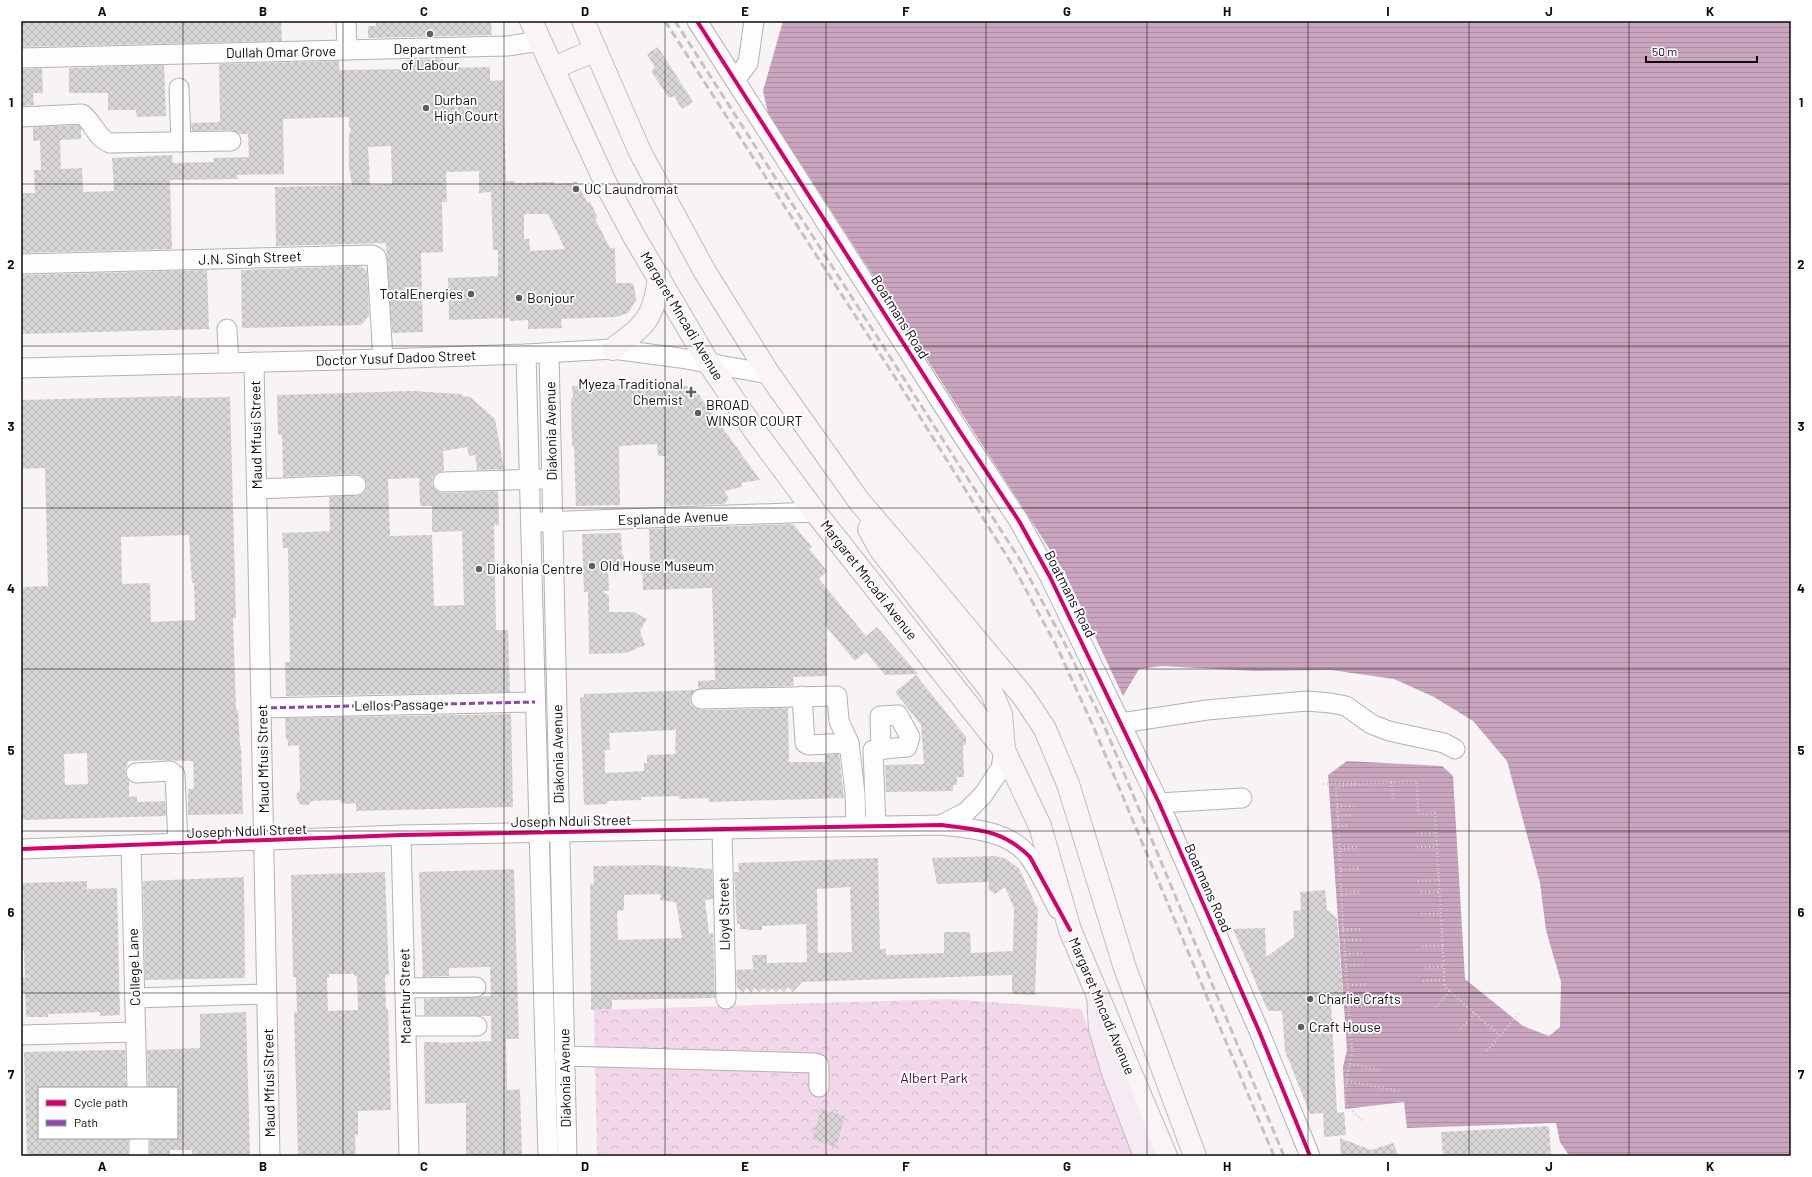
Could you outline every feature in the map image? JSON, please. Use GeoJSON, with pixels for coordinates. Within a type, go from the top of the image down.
{"type":"FeatureCollection","features":[{"type":"Feature","properties":{"kind":"highway"},"geometry":{"type":"LineString","coordinates":[[1098,995],[1100,1029],[1114,1073],[1145,1156]]}},
{"type":"Feature","properties":{"kind":"main road","name":"Margaret Mncadi Avenue"},"geometry":{"type":"LineString","coordinates":[[531,21],[607,186],[635,238],[708,362],[755,431],[815,512],[1004,750],[1040,826],[1070,930],[1166,1156]]}},
{"type":"Feature","properties":{"kind":"main road"},"geometry":{"type":"LineString","coordinates":[[583,21],[640,152],[705,272],[769,374],[859,502],[913,564],[1023,696],[1045,729],[1068,784],[1125,968],[1195,1156]]}},
{"type":"Feature","properties":{"kind":"main road"},"geometry":{"type":"LineString","coordinates":[[553,68],[596,50]]}},
{"type":"Feature","properties":{"kind":"main road"},"geometry":{"type":"LineString","coordinates":[[613,349],[644,323],[651,314],[657,295],[659,277]]}},
{"type":"Feature","properties":{"kind":"main road"},"geometry":{"type":"LineString","coordinates":[[859,502],[871,534],[880,549],[991,691],[1001,714],[1004,750]]}},
{"type":"Feature","properties":{"kind":"street"},"geometry":{"type":"LineString","coordinates":[[346,21],[347,50]]}},
{"type":"Feature","properties":{"kind":"street","name":"Boatmans Road"},"geometry":{"type":"LineString","coordinates":[[697,21],[958,430],[1018,521],[1050,577],[1159,803],[1259,1031],[1310,1156]]}},
{"type":"Feature","properties":{"kind":"street"},"geometry":{"type":"LineString","coordinates":[[735,80],[748,63],[754,21]]}},
{"type":"Feature","properties":{"kind":"street","name":"Dullah Omar Grove"},"geometry":{"type":"LineString","coordinates":[[21,58],[514,45],[540,40]]}},
{"type":"Feature","properties":{"kind":"street"},"geometry":{"type":"LineString","coordinates":[[179,88],[181,142]]}},
{"type":"Feature","properties":{"kind":"street"},"geometry":{"type":"LineString","coordinates":[[21,117],[82,114],[90,122],[100,137],[110,143],[231,141]]}},
{"type":"Feature","properties":{"kind":"street","name":"J.N. Singh Street"},"geometry":{"type":"LineString","coordinates":[[21,264],[372,255],[377,261],[384,359]]}},
{"type":"Feature","properties":{"kind":"street"},"geometry":{"type":"LineString","coordinates":[[227,328],[229,363]]}},
{"type":"Feature","properties":{"kind":"street","name":"Doctor Yusuf Dadoo Street"},"geometry":{"type":"LineString","coordinates":[[21,368],[384,359],[549,353],[613,349],[708,362],[769,374]]}},
{"type":"Feature","properties":{"kind":"street","name":"Diakonia Avenue"},"geometry":{"type":"LineString","coordinates":[[549,353],[566,1156]]}},
{"type":"Feature","properties":{"kind":"street","name":"Diakonia Avenue"},"geometry":{"type":"LineString","coordinates":[[526,354],[548,1156]]}},
{"type":"Feature","properties":{"kind":"street","name":"Maud Mfusi Street"},"geometry":{"type":"LineString","coordinates":[[254,362],[270,1156]]}},
{"type":"Feature","properties":{"kind":"street"},"geometry":{"type":"LineString","coordinates":[[443,482],[552,478]]}},
{"type":"Feature","properties":{"kind":"street"},"geometry":{"type":"LineString","coordinates":[[257,489],[356,485]]}},
{"type":"Feature","properties":{"kind":"street","name":"Esplanade Avenue"},"geometry":{"type":"LineString","coordinates":[[530,522],[815,512]]}},
{"type":"Feature","properties":{"kind":"street"},"geometry":{"type":"LineString","coordinates":[[535,676],[556,675]]}},
{"type":"Feature","properties":{"kind":"street"},"geometry":{"type":"LineString","coordinates":[[802,696],[805,743],[809,745],[849,743]]}},
{"type":"Feature","properties":{"kind":"street"},"geometry":{"type":"LineString","coordinates":[[701,699],[837,696],[839,721],[849,743],[855,793],[856,826]]}},
{"type":"Feature","properties":{"kind":"street"},"geometry":{"type":"LineString","coordinates":[[1121,723],[1207,710],[1307,701],[1346,706],[1371,724],[1389,731],[1444,743],[1455,749]]}},
{"type":"Feature","properties":{"kind":"street","name":"Lellos Passage"},"geometry":{"type":"LineString","coordinates":[[262,708],[535,702]]}},
{"type":"Feature","properties":{"kind":"street"},"geometry":{"type":"LineString","coordinates":[[876,826],[872,751],[881,750]]}},
{"type":"Feature","properties":{"kind":"street"},"geometry":{"type":"LineString","coordinates":[[941,825],[966,812],[983,795],[1001,768],[1004,750]]}},
{"type":"Feature","properties":{"kind":"street"},"geometry":{"type":"LineString","coordinates":[[136,773],[170,771],[175,775],[178,844]]}},
{"type":"Feature","properties":{"kind":"street"},"geometry":{"type":"LineString","coordinates":[[1159,803],[1242,798]]}},
{"type":"Feature","properties":{"kind":"street","name":"Joseph Nduli Street"},"geometry":{"type":"LineString","coordinates":[[21,849],[401,835],[941,825],[987,832],[1008,839],[1020,848],[1030,857],[1070,930]]}},
{"type":"Feature","properties":{"kind":"street","name":"Lloyd Street"},"geometry":{"type":"LineString","coordinates":[[722,829],[726,1000]]}},
{"type":"Feature","properties":{"kind":"street","name":"Mcarthur Street"},"geometry":{"type":"LineString","coordinates":[[401,835],[409,1156]]}},
{"type":"Feature","properties":{"kind":"street","name":"College Lane"},"geometry":{"type":"LineString","coordinates":[[131,846],[137,1087]]}},
{"type":"Feature","properties":{"kind":"street"},"geometry":{"type":"LineString","coordinates":[[543,980],[563,980]]}},
{"type":"Feature","properties":{"kind":"street"},"geometry":{"type":"LineString","coordinates":[[405,988],[476,987]]}},
{"type":"Feature","properties":{"kind":"street"},"geometry":{"type":"LineString","coordinates":[[135,998],[267,994]]}},
{"type":"Feature","properties":{"kind":"street"},"geometry":{"type":"LineString","coordinates":[[406,1026],[477,1026]]}},
{"type":"Feature","properties":{"kind":"street"},"geometry":{"type":"LineString","coordinates":[[21,1036],[136,1032]]}},
{"type":"Feature","properties":{"kind":"street"},"geometry":{"type":"LineString","coordinates":[[546,1075],[565,1065],[815,1063],[818,1064],[819,1067],[819,1087]]}},
{"type":"Feature","properties":{"kind":"street"},"geometry":{"type":"LineString","coordinates":[[139,1139],[139,1156]]}},
{"type":"Feature","properties":{"kind":"path"},"geometry":{"type":"LineString","coordinates":[[1362,1120],[1346,1105],[1344,1096],[1350,1064],[1350,1033],[1336,787],[1360,784],[1417,781],[1418,814],[1435,813],[1445,987],[1475,1012],[1500,1036]]}},
{"type":"Feature","properties":{"kind":"path"},"geometry":{"type":"LineString","coordinates":[[1391,782],[1393,801]]}},
{"type":"Feature","properties":{"kind":"path"},"geometry":{"type":"LineString","coordinates":[[1323,784],[1360,784]]}},
{"type":"Feature","properties":{"kind":"path"},"geometry":{"type":"LineString","coordinates":[[1337,806],[1355,806]]}},
{"type":"Feature","properties":{"kind":"path"},"geometry":{"type":"LineString","coordinates":[[1338,816],[1352,815]]}},
{"type":"Feature","properties":{"kind":"path"},"geometry":{"type":"LineString","coordinates":[[1338,826],[1348,826]]}},
{"type":"Feature","properties":{"kind":"path"},"geometry":{"type":"LineString","coordinates":[[1417,832],[1436,832]]}},
{"type":"Feature","properties":{"kind":"path"},"geometry":{"type":"LineString","coordinates":[[1340,849],[1358,847]]}},
{"type":"Feature","properties":{"kind":"path"},"geometry":{"type":"LineString","coordinates":[[1417,847],[1437,847]]}},
{"type":"Feature","properties":{"kind":"path"},"geometry":{"type":"LineString","coordinates":[[1341,870],[1359,868]]}},
{"type":"Feature","properties":{"kind":"path"},"geometry":{"type":"LineString","coordinates":[[1418,881],[1439,880]]}},
{"type":"Feature","properties":{"kind":"path"},"geometry":{"type":"LineString","coordinates":[[1342,894],[1360,892]]}},
{"type":"Feature","properties":{"kind":"path"},"geometry":{"type":"LineString","coordinates":[[1421,894],[1440,892]]}},
{"type":"Feature","properties":{"kind":"path"},"geometry":{"type":"LineString","coordinates":[[1421,914],[1441,914]]}},
{"type":"Feature","properties":{"kind":"path"},"geometry":{"type":"LineString","coordinates":[[1343,930],[1363,929]]}},
{"type":"Feature","properties":{"kind":"path"},"geometry":{"type":"LineString","coordinates":[[1344,942],[1364,939]]}},
{"type":"Feature","properties":{"kind":"path"},"geometry":{"type":"LineString","coordinates":[[1422,947],[1443,946]]}},
{"type":"Feature","properties":{"kind":"path"},"geometry":{"type":"LineString","coordinates":[[1345,954],[1364,952]]}},
{"type":"Feature","properties":{"kind":"path"},"geometry":{"type":"LineString","coordinates":[[1346,965],[1364,965]]}},
{"type":"Feature","properties":{"kind":"path"},"geometry":{"type":"LineString","coordinates":[[1425,968],[1444,967]]}},
{"type":"Feature","properties":{"kind":"path"},"geometry":{"type":"LineString","coordinates":[[1423,981],[1444,980]]}},
{"type":"Feature","properties":{"kind":"path"},"geometry":{"type":"LineString","coordinates":[[1348,985],[1366,984]]}},
{"type":"Feature","properties":{"kind":"path"},"geometry":{"type":"LineString","coordinates":[[1436,1007],[1450,991]]}},
{"type":"Feature","properties":{"kind":"path"},"geometry":{"type":"LineString","coordinates":[[1349,1008],[1368,1006]]}},
{"type":"Feature","properties":{"kind":"path"},"geometry":{"type":"LineString","coordinates":[[1461,1029],[1475,1012]]}},
{"type":"Feature","properties":{"kind":"path"},"geometry":{"type":"LineString","coordinates":[[1487,1051],[1520,1012]]}},
{"type":"Feature","properties":{"kind":"path"},"geometry":{"type":"LineString","coordinates":[[1350,1033],[1381,1030]]}},
{"type":"Feature","properties":{"kind":"path"},"geometry":{"type":"LineString","coordinates":[[1350,1064],[1380,1070]]}},
{"type":"Feature","properties":{"kind":"path"},"geometry":{"type":"LineString","coordinates":[[1347,1081],[1399,1091]]}},
{"type":"Feature","properties":{"kind":"green space","name":"Albert Park"},"geometry":{"type":"Polygon","coordinates":[[[950,999],[1081,1009],[1134,1156],[597,1156],[594,1010],[950,999]]]}},
{"type":"Feature","properties":{"kind":"shaded area"},"geometry":{"type":"Polygon","coordinates":[[[783,21],[1791,21],[1791,1156],[1587,1156],[1568,1154],[1560,1142],[1556,1123],[1407,1128],[1404,1102],[1345,1109],[1343,1067],[1347,1050],[1328,775],[1347,761],[1442,766],[1453,776],[1465,979],[1523,1026],[1549,1036],[1560,1027],[1561,982],[1546,930],[1540,883],[1507,761],[1473,721],[1434,697],[1394,679],[1331,670],[1255,671],[1162,666],[1139,669],[1123,696],[1065,573],[768,113],[763,91],[783,21]]]}},
{"type":"Feature","properties":{"kind":"building"},"geometry":{"type":"Polygon","coordinates":[[[21,21],[281,21],[282,41],[21,47],[21,21]]]}},
{"type":"Feature","properties":{"kind":"building","name":"Department of Labour"},"geometry":{"type":"Polygon","coordinates":[[[376,21],[491,21],[492,35],[368,38],[368,26],[376,26],[376,21]]]}},
{"type":"Feature","properties":{"kind":"building"},"geometry":{"type":"Polygon","coordinates":[[[658,47],[693,102],[682,109],[674,96],[669,98],[651,71],[655,68],[647,54],[658,47]]]}},
{"type":"Feature","properties":{"kind":"building"},"geometry":{"type":"Polygon","coordinates":[[[443,59],[443,68],[490,67],[490,81],[503,80],[506,181],[514,181],[514,183],[554,182],[554,184],[572,183],[576,181],[588,203],[590,202],[598,218],[595,219],[610,248],[615,248],[616,283],[632,283],[634,286],[636,300],[628,313],[616,317],[561,319],[562,328],[528,329],[528,320],[510,321],[510,318],[449,320],[448,278],[498,276],[498,250],[493,250],[491,192],[479,193],[479,171],[446,172],[447,202],[442,202],[443,252],[421,253],[423,332],[392,333],[386,243],[276,246],[275,187],[352,185],[349,166],[349,135],[351,129],[349,126],[349,117],[283,119],[284,174],[237,175],[238,179],[170,180],[172,249],[21,253],[21,193],[35,193],[34,170],[41,170],[40,140],[33,141],[33,127],[78,125],[81,128],[81,139],[60,140],[61,169],[82,168],[83,192],[114,191],[112,158],[172,155],[173,163],[214,162],[213,158],[249,157],[248,134],[239,134],[231,130],[192,131],[191,123],[220,122],[219,64],[339,61],[339,70],[406,69],[406,60],[443,59]],[[391,146],[368,147],[370,185],[392,184],[391,146]],[[524,214],[524,239],[529,239],[530,251],[565,249],[548,214],[524,214]]]}},
{"type":"Feature","properties":{"kind":"building"},"geometry":{"type":"Polygon","coordinates":[[[164,65],[166,116],[137,117],[136,110],[108,110],[108,93],[69,93],[69,68],[164,65]]]}},
{"type":"Feature","properties":{"kind":"building"},"geometry":{"type":"Polygon","coordinates":[[[42,68],[43,93],[33,93],[34,105],[21,106],[21,69],[42,68]]]}},
{"type":"Feature","properties":{"kind":"building"},"geometry":{"type":"Polygon","coordinates":[[[361,266],[367,271],[369,316],[361,325],[242,328],[241,270],[361,266]]]}},
{"type":"Feature","properties":{"kind":"building"},"geometry":{"type":"Polygon","coordinates":[[[207,270],[209,329],[21,334],[21,275],[207,270]]]}},
{"type":"Feature","properties":{"kind":"building"},"geometry":{"type":"Polygon","coordinates":[[[677,384],[691,387],[697,392],[760,480],[741,483],[742,487],[724,491],[729,499],[724,504],[666,506],[665,456],[658,456],[657,444],[619,446],[620,505],[576,506],[574,446],[572,446],[572,386],[677,384]]]}},
{"type":"Feature","properties":{"kind":"building"},"geometry":{"type":"Polygon","coordinates":[[[411,391],[462,394],[462,396],[470,397],[495,419],[504,469],[477,470],[475,455],[469,456],[467,447],[443,451],[444,471],[437,473],[433,477],[432,483],[437,491],[443,493],[498,491],[499,525],[494,525],[496,630],[508,630],[510,692],[286,696],[285,662],[290,662],[288,548],[283,548],[282,533],[330,531],[329,497],[362,494],[366,490],[367,485],[365,479],[361,475],[356,474],[283,477],[282,435],[278,435],[277,395],[411,391]],[[419,478],[388,479],[390,536],[432,535],[434,606],[464,605],[462,531],[432,532],[432,506],[420,506],[419,478]]]}},
{"type":"Feature","properties":{"kind":"building"},"geometry":{"type":"Polygon","coordinates":[[[181,396],[181,398],[230,397],[236,618],[233,618],[236,710],[238,710],[241,746],[243,814],[188,815],[188,789],[194,789],[193,761],[152,760],[128,761],[125,773],[129,781],[129,797],[137,796],[137,802],[165,801],[166,816],[21,820],[21,590],[23,590],[23,587],[48,586],[45,468],[21,469],[21,400],[181,396]],[[189,535],[121,537],[122,584],[150,583],[151,622],[195,620],[194,583],[192,583],[189,535]],[[87,753],[64,754],[65,785],[88,784],[87,753]]]}},
{"type":"Feature","properties":{"kind":"building"},"geometry":{"type":"Polygon","coordinates":[[[793,524],[812,547],[809,549],[827,571],[819,579],[866,636],[877,627],[918,674],[885,675],[866,652],[855,661],[825,625],[827,676],[793,677],[794,686],[698,689],[698,681],[715,680],[712,588],[643,590],[642,570],[650,563],[649,529],[793,524]]]}},
{"type":"Feature","properties":{"kind":"building"},"geometry":{"type":"Polygon","coordinates":[[[621,533],[624,569],[608,570],[609,591],[602,591],[609,596],[609,612],[634,612],[647,619],[640,631],[645,645],[626,653],[589,654],[588,592],[584,592],[582,534],[621,533]]]}},
{"type":"Feature","properties":{"kind":"building"},"geometry":{"type":"Polygon","coordinates":[[[916,675],[966,737],[966,745],[963,745],[964,777],[957,777],[957,785],[953,785],[953,791],[886,792],[885,765],[924,764],[921,725],[895,692],[916,675]]]}},
{"type":"Feature","properties":{"kind":"building"},"geometry":{"type":"Polygon","coordinates":[[[695,690],[690,699],[691,704],[695,708],[701,710],[788,708],[789,762],[825,762],[825,755],[839,754],[844,798],[709,802],[709,798],[679,799],[679,796],[641,797],[641,800],[607,801],[607,804],[584,805],[580,698],[584,697],[584,694],[695,690]],[[676,730],[609,733],[610,750],[605,750],[605,773],[644,771],[644,763],[647,763],[647,755],[675,754],[676,730]]]}},
{"type":"Feature","properties":{"kind":"building"},"geometry":{"type":"Polygon","coordinates":[[[511,714],[513,807],[356,811],[356,803],[343,804],[339,800],[311,801],[308,805],[301,805],[297,800],[296,794],[300,790],[299,745],[288,746],[288,740],[286,740],[285,718],[511,714]]]}},
{"type":"Feature","properties":{"kind":"building"},"geometry":{"type":"Polygon","coordinates":[[[996,856],[1006,859],[1019,868],[1038,910],[1035,995],[1012,994],[1012,975],[802,982],[793,992],[788,987],[784,992],[780,988],[776,992],[772,988],[768,992],[764,988],[759,992],[755,988],[751,993],[747,988],[743,993],[737,987],[736,970],[753,969],[752,955],[767,955],[767,963],[807,962],[806,924],[762,926],[762,930],[740,929],[740,924],[737,924],[734,872],[739,872],[738,863],[878,858],[880,949],[886,949],[886,955],[944,953],[944,932],[970,932],[971,953],[1013,951],[1014,908],[1005,887],[995,894],[988,889],[989,882],[937,884],[932,858],[996,856]],[[850,887],[817,889],[818,953],[852,952],[850,887]]]}},
{"type":"Feature","properties":{"kind":"building"},"geometry":{"type":"Polygon","coordinates":[[[654,865],[712,869],[713,899],[705,900],[709,934],[713,933],[715,998],[612,1000],[612,1009],[591,1010],[590,884],[594,884],[593,866],[654,865]],[[661,894],[624,895],[624,910],[617,911],[618,940],[682,938],[676,902],[660,900],[661,894]]]}},
{"type":"Feature","properties":{"kind":"building"},"geometry":{"type":"Polygon","coordinates":[[[514,869],[519,1039],[506,1039],[507,1090],[520,1089],[522,1156],[466,1156],[466,1103],[425,1104],[424,1042],[439,1043],[491,1041],[491,1016],[424,1015],[424,999],[491,996],[490,967],[449,968],[449,976],[423,977],[419,872],[514,869]]]}},
{"type":"Feature","properties":{"kind":"building"},"geometry":{"type":"Polygon","coordinates":[[[385,872],[389,975],[385,975],[386,1009],[388,1009],[391,1110],[358,1111],[358,1135],[355,1135],[356,1156],[298,1156],[294,1012],[297,1012],[296,977],[293,977],[291,875],[385,872]],[[329,974],[329,977],[327,977],[328,1011],[358,1010],[357,976],[354,976],[354,974],[329,974]]]}},
{"type":"Feature","properties":{"kind":"building"},"geometry":{"type":"Polygon","coordinates":[[[244,877],[245,978],[145,980],[143,881],[244,877]]]}},
{"type":"Feature","properties":{"kind":"building"},"geometry":{"type":"Polygon","coordinates":[[[87,881],[87,889],[117,888],[120,1015],[100,1016],[100,1012],[48,1014],[48,1017],[26,1017],[25,992],[23,992],[22,978],[25,977],[24,950],[21,951],[21,883],[87,881]]]}},
{"type":"Feature","properties":{"kind":"building"},"geometry":{"type":"Polygon","coordinates":[[[1325,890],[1327,910],[1337,918],[1343,995],[1339,996],[1339,1002],[1331,1003],[1337,1113],[1344,1112],[1346,1135],[1324,1137],[1323,1113],[1310,1114],[1285,1051],[1282,1011],[1268,1011],[1233,929],[1265,928],[1266,957],[1294,937],[1293,911],[1301,910],[1300,892],[1325,890]]]}},
{"type":"Feature","properties":{"kind":"building"},"geometry":{"type":"Polygon","coordinates":[[[246,1012],[250,1156],[193,1156],[192,1150],[170,1150],[170,1156],[150,1156],[150,1139],[178,1139],[178,1087],[148,1087],[147,1050],[200,1048],[200,1014],[246,1012]]]}},
{"type":"Feature","properties":{"kind":"building"},"geometry":{"type":"Polygon","coordinates":[[[125,1050],[126,1087],[38,1087],[38,1139],[128,1139],[128,1156],[27,1156],[24,1052],[125,1050]]]}},
{"type":"Feature","properties":{"kind":"building"},"geometry":{"type":"Polygon","coordinates":[[[821,1109],[845,1116],[836,1147],[812,1139],[821,1109]]]}},
{"type":"Feature","properties":{"kind":"building"},"geometry":{"type":"Polygon","coordinates":[[[1549,1126],[1551,1156],[1443,1156],[1441,1132],[1549,1126]]]}},
{"type":"Feature","properties":{"kind":"building"},"geometry":{"type":"Polygon","coordinates":[[[1340,1138],[1371,1150],[1393,1143],[1399,1156],[1341,1156],[1340,1138]]]}},
{"type":"Feature","properties":{"kind":"railway"},"geometry":{"type":"LineString","coordinates":[[665,21],[900,385],[1013,566],[1057,647],[1094,728],[1274,1156]]}},
{"type":"Feature","properties":{"kind":"railway"},"geometry":{"type":"LineString","coordinates":[[675,21],[1020,560],[1064,642],[1103,723],[1284,1156]]}},
{"type":"Feature","properties":{"kind":"marked path"},"geometry":{"type":"LineString","coordinates":[[262,708],[535,702]]}},
{"type":"Feature","properties":{"kind":"cycle path"},"geometry":{"type":"LineString","coordinates":[[697,21],[1019,521],[1050,577],[1159,803],[1259,1031],[1310,1156]]}},
{"type":"Feature","properties":{"kind":"cycle path"},"geometry":{"type":"LineString","coordinates":[[21,849],[401,835],[941,825],[989,832],[1020,848],[1030,857],[1070,930]]}},
{"type":"Feature","properties":{"kind":"place","name":"Department of Labour"},"geometry":{"type":"Point","coordinates":[430,34]}},
{"type":"Feature","properties":{"kind":"place","name":"Durban High Court"},"geometry":{"type":"Point","coordinates":[426,108]}},
{"type":"Feature","properties":{"kind":"place","name":"UC Laundromat"},"geometry":{"type":"Point","coordinates":[576,189]}},
{"type":"Feature","properties":{"kind":"place","name":"TotalEnergies"},"geometry":{"type":"Point","coordinates":[471,294]}},
{"type":"Feature","properties":{"kind":"place","name":"Bonjour"},"geometry":{"type":"Point","coordinates":[519,298]}},
{"type":"Feature","properties":{"kind":"place","name":"Myeza Traditional Chemist"},"geometry":{"type":"Point","coordinates":[691,392]}},
{"type":"Feature","properties":{"kind":"place","name":"BROAD WINSOR COURT"},"geometry":{"type":"Point","coordinates":[698,413]}},
{"type":"Feature","properties":{"kind":"place","name":"Old House Museum"},"geometry":{"type":"Point","coordinates":[592,566]}},
{"type":"Feature","properties":{"kind":"place","name":"Diakonia Centre"},"geometry":{"type":"Point","coordinates":[479,569]}},
{"type":"Feature","properties":{"kind":"place","name":"Charlie Crafts"},"geometry":{"type":"Point","coordinates":[1310,999]}},
{"type":"Feature","properties":{"kind":"place","name":"Craft House"},"geometry":{"type":"Point","coordinates":[1301,1027]}}]}
